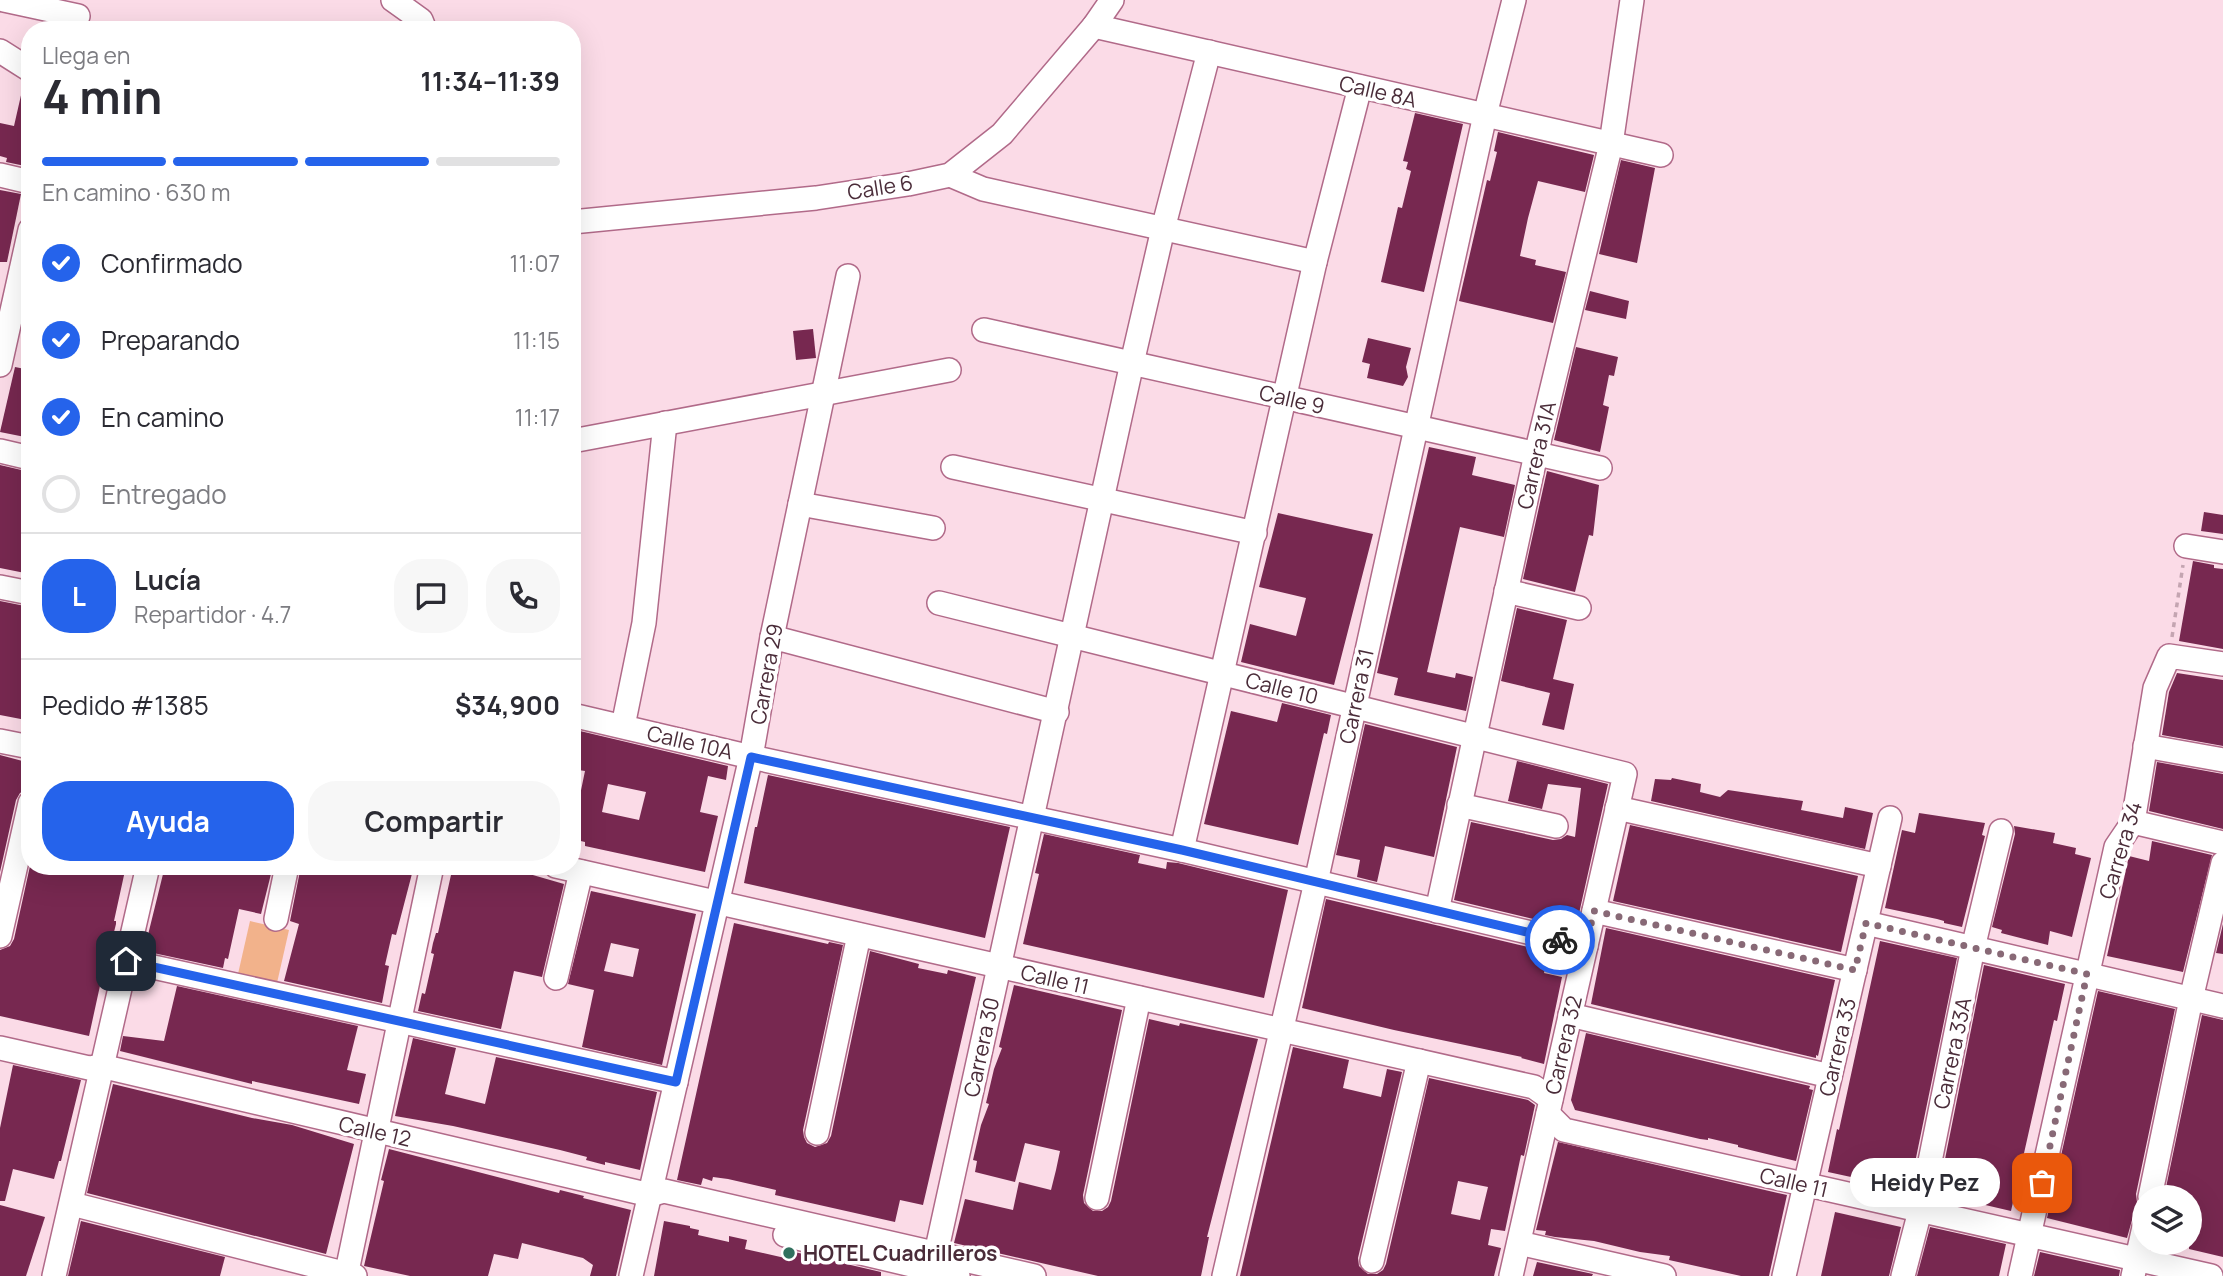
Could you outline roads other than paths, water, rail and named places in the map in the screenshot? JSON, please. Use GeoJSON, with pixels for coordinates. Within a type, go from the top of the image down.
{"type":"FeatureCollection","features":[{"type":"Feature","properties":{"kind":"street"},"geometry":{"type":"LineString","coordinates":[[4,0],[78,15]]}},
{"type":"Feature","properties":{"kind":"street"},"geometry":{"type":"LineString","coordinates":[[393,0],[421,21]]}},
{"type":"Feature","properties":{"kind":"street","name":"Calle 6"},"geometry":{"type":"LineString","coordinates":[[581,221],[816,198],[950,175],[1002,134],[1094,26],[1112,0]]}},
{"type":"Feature","properties":{"kind":"street","name":"Carrera 31"},"geometry":{"type":"LineString","coordinates":[[1224,1276],[1316,882],[1485,115],[1514,0]]}},
{"type":"Feature","properties":{"kind":"street","name":"Carrera 31A"},"geometry":{"type":"LineString","coordinates":[[1437,911],[1536,454],[1611,144],[1632,0]]}},
{"type":"Feature","properties":{"kind":"street","name":"Calle 8A"},"geometry":{"type":"LineString","coordinates":[[1094,26],[1661,155]]}},
{"type":"Feature","properties":{"kind":"street"},"geometry":{"type":"LineString","coordinates":[[0,51],[21,64]]}},
{"type":"Feature","properties":{"kind":"street","name":"Carrera 30"},"geometry":{"type":"LineString","coordinates":[[933,1267],[1132,363],[1163,229],[1209,52]]}},
{"type":"Feature","properties":{"kind":"street"},"geometry":{"type":"LineString","coordinates":[[1182,850],[1315,262],[1360,86]]}},
{"type":"Feature","properties":{"kind":"street"},"geometry":{"type":"LineString","coordinates":[[0,175],[21,180]]}},
{"type":"Feature","properties":{"kind":"street"},"geometry":{"type":"LineString","coordinates":[[950,175],[983,189],[1315,262]]}},
{"type":"Feature","properties":{"kind":"street","name":"Carrera 29"},"geometry":{"type":"LineString","coordinates":[[631,1276],[751,757],[772,637],[848,276]]}},
{"type":"Feature","properties":{"kind":"street"},"geometry":{"type":"LineString","coordinates":[[0,365],[21,277]]}},
{"type":"Feature","properties":{"kind":"street","name":"Calle 9"},"geometry":{"type":"LineString","coordinates":[[984,330],[1600,468]]}},
{"type":"Feature","properties":{"kind":"street"},"geometry":{"type":"LineString","coordinates":[[581,439],[949,370]]}},
{"type":"Feature","properties":{"kind":"street"},"geometry":{"type":"LineString","coordinates":[[623,726],[644,623],[665,424]]}},
{"type":"Feature","properties":{"kind":"street"},"geometry":{"type":"LineString","coordinates":[[0,451],[21,456]]}},
{"type":"Feature","properties":{"kind":"street"},"geometry":{"type":"LineString","coordinates":[[953,467],[1255,533]]}},
{"type":"Feature","properties":{"kind":"street"},"geometry":{"type":"LineString","coordinates":[[800,504],[933,528]]}},
{"type":"Feature","properties":{"kind":"street"},"geometry":{"type":"LineString","coordinates":[[2186,546],[2223,552]]}},
{"type":"Feature","properties":{"kind":"street"},"geometry":{"type":"LineString","coordinates":[[0,587],[21,591]]}},
{"type":"Feature","properties":{"kind":"street"},"geometry":{"type":"LineString","coordinates":[[1506,591],[1579,608]]}},
{"type":"Feature","properties":{"kind":"street","name":"Calle 10"},"geometry":{"type":"LineString","coordinates":[[939,603],[1625,774]]}},
{"type":"Feature","properties":{"kind":"street"},"geometry":{"type":"LineString","coordinates":[[772,637],[1057,712]]}},
{"type":"Feature","properties":{"kind":"street","name":"Carrera 34"},"geometry":{"type":"LineString","coordinates":[[2020,1276],[2116,847],[2133,822],[2155,688],[2169,656],[2223,664]]}},
{"type":"Feature","properties":{"kind":"street","name":"Calle 10A"},"geometry":{"type":"LineString","coordinates":[[581,717],[751,757],[1182,850],[1586,946]]}},
{"type":"Feature","properties":{"kind":"street"},"geometry":{"type":"LineString","coordinates":[[0,741],[21,745]]}},
{"type":"Feature","properties":{"kind":"street"},"geometry":{"type":"LineString","coordinates":[[2145,746],[2223,760]]}},
{"type":"Feature","properties":{"kind":"street","name":"Carrera 32"},"geometry":{"type":"LineString","coordinates":[[1511,1276],[1625,774]]}},
{"type":"Feature","properties":{"kind":"street"},"geometry":{"type":"LineString","coordinates":[[1459,805],[1556,826]]}},
{"type":"Feature","properties":{"kind":"street"},"geometry":{"type":"LineString","coordinates":[[1617,808],[1879,866]]}},
{"type":"Feature","properties":{"kind":"street","name":"Carrera 33"},"geometry":{"type":"LineString","coordinates":[[1784,1276],[1890,818]]}},
{"type":"Feature","properties":{"kind":"street"},"geometry":{"type":"LineString","coordinates":[[2133,822],[2223,843]]}},
{"type":"Feature","properties":{"kind":"street","name":"Carrera 33A"},"geometry":{"type":"LineString","coordinates":[[1903,1276],[1920,1211],[1973,948],[2001,831]]}},
{"type":"Feature","properties":{"kind":"street"},"geometry":{"type":"LineString","coordinates":[[0,936],[21,843]]}},
{"type":"Feature","properties":{"kind":"street"},"geometry":{"type":"LineString","coordinates":[[2152,1185],[2191,999],[2223,863]]}},
{"type":"Feature","properties":{"kind":"street","name":"Calle 11"},"geometry":{"type":"LineString","coordinates":[[581,872],[1534,1087],[1564,1130],[2031,1236],[2135,1268],[2211,1276]]}},
{"type":"Feature","properties":{"kind":"street"},"geometry":{"type":"LineString","coordinates":[[54,1276],[146,875]]}},
{"type":"Feature","properties":{"kind":"street"},"geometry":{"type":"LineString","coordinates":[[276,919],[285,875]]}},
{"type":"Feature","properties":{"kind":"street"},"geometry":{"type":"LineString","coordinates":[[72,1204],[349,1275],[430,875]]}},
{"type":"Feature","properties":{"kind":"street"},"geometry":{"type":"LineString","coordinates":[[556,978],[580,875]]}},
{"type":"Feature","properties":{"kind":"street"},"geometry":{"type":"LineString","coordinates":[[1594,911],[1855,970]]}},
{"type":"Feature","properties":{"kind":"street"},"geometry":{"type":"LineString","coordinates":[[1866,923],[2223,1006]]}},
{"type":"Feature","properties":{"kind":"street"},"geometry":{"type":"LineString","coordinates":[[817,1133],[859,935]]}},
{"type":"Feature","properties":{"kind":"street"},"geometry":{"type":"LineString","coordinates":[[126,961],[676,1082]]}},
{"type":"Feature","properties":{"kind":"street"},"geometry":{"type":"LineString","coordinates":[[1097,1198],[1139,998]]}},
{"type":"Feature","properties":{"kind":"street"},"geometry":{"type":"LineString","coordinates":[[1570,1015],[1830,1076]]}},
{"type":"Feature","properties":{"kind":"street","name":"Calle 12"},"geometry":{"type":"LineString","coordinates":[[0,1032],[92,1054],[101,1066]]}},
{"type":"Feature","properties":{"kind":"street","name":"Calle 12"},"geometry":{"type":"LineString","coordinates":[[0,1048],[89,1068],[101,1066],[650,1195],[664,1191],[958,1276]]}},
{"type":"Feature","properties":{"kind":"street"},"geometry":{"type":"LineString","coordinates":[[1372,1261],[1419,1061]]}},
{"type":"Feature","properties":{"kind":"street"},"geometry":{"type":"LineString","coordinates":[[1519,1243],[1664,1276]]}},
{"type":"Feature","properties":{"kind":"street","name":"Calle 12"},"geometry":{"type":"LineString","coordinates":[[933,1267],[1034,1276]]}},
{"type":"Feature","properties":{"kind":"place","name":"Heidy Pez"},"geometry":{"type":"Point","coordinates":[2042,1183]}},
{"type":"Feature","properties":{"kind":"place","name":"HOTEL Cuadrilleros"},"geometry":{"type":"Point","coordinates":[789,1253]}}]}
